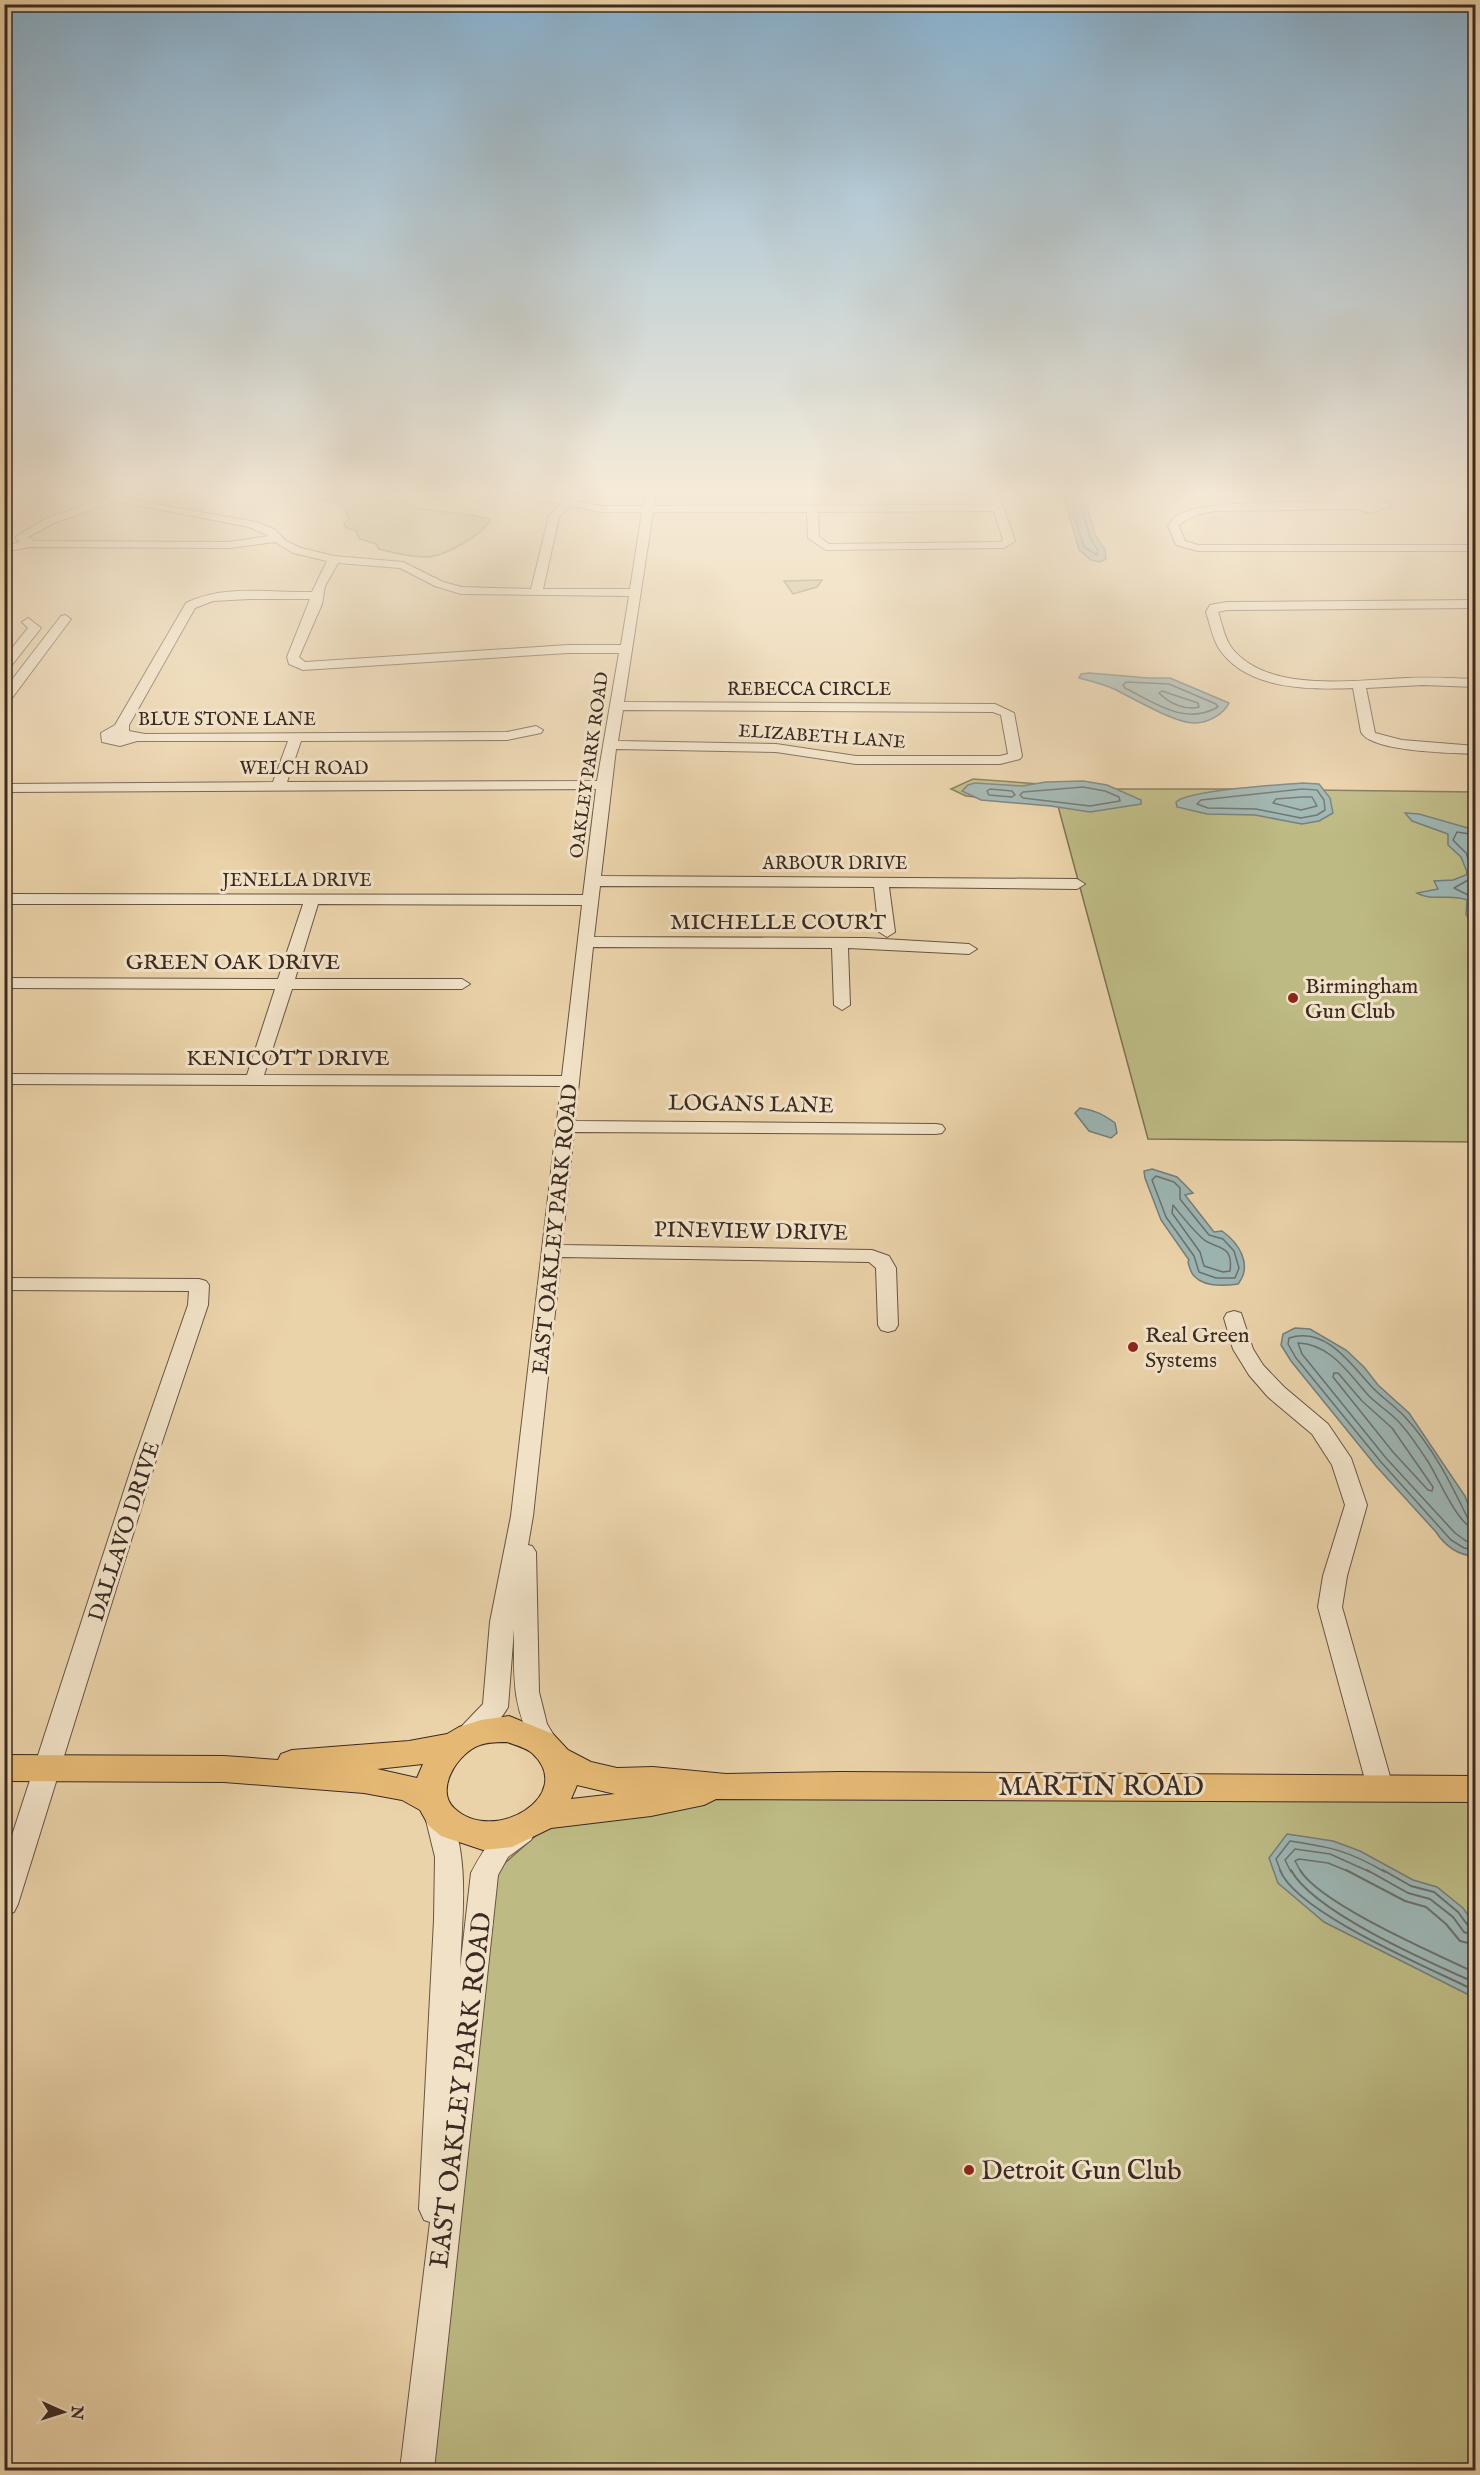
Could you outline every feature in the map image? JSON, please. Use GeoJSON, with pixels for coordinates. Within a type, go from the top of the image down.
{"type":"FeatureCollection","features":[{"type":"Feature","properties":{"kind":"main road"},"geometry":{"type":"LineString","coordinates":[[4,1768],[224,1769],[364,1780],[408,1788],[435,1806],[450,1825],[476,1835],[507,1836],[536,1822],[556,1802],[561,1788],[562,1774],[552,1752],[530,1734],[510,1729],[488,1730],[461,1741],[409,1754],[224,1769]]}},
{"type":"Feature","properties":{"kind":"main road"},"geometry":{"type":"LineString","coordinates":[[435,1806],[430,1786],[434,1771],[442,1757],[461,1741]]}},
{"type":"Feature","properties":{"kind":"main road","name":"MARTIN ROAD"},"geometry":{"type":"LineString","coordinates":[[552,1752],[584,1774],[617,1780],[653,1780],[726,1787],[841,1785],[1476,1789]]}},
{"type":"Feature","properties":{"kind":"main road","name":"MARTIN ROAD"},"geometry":{"type":"LineString","coordinates":[[536,1822],[651,1803],[726,1787]]}},
{"type":"Feature","properties":{"kind":"street","name":"BLUE STONE LANE"},"geometry":{"type":"LineString","coordinates":[[192,604],[120,728],[110,732],[106,738],[120,742],[136,737],[507,735],[536,730]]}},
{"type":"Feature","properties":{"kind":"street"},"geometry":{"type":"LineString","coordinates":[[316,604],[293,657],[293,661],[303,666],[568,649],[626,649]]}},
{"type":"Feature","properties":{"kind":"street","name":"OAKLEY PARK ROAD"},"geometry":{"type":"LineString","coordinates":[[586,942],[609,746],[633,604]]}},
{"type":"Feature","properties":{"kind":"street"},"geometry":{"type":"LineString","coordinates":[[1476,604],[1210,607],[1227,651],[1251,670],[1282,681],[1325,686],[1407,682],[1476,683]]}},
{"type":"Feature","properties":{"kind":"street"},"geometry":{"type":"LineString","coordinates":[[4,699],[65,619]]}},
{"type":"Feature","properties":{"kind":"street"},"geometry":{"type":"LineString","coordinates":[[4,667],[35,628],[28,622]]}},
{"type":"Feature","properties":{"kind":"street"},"geometry":{"type":"LineString","coordinates":[[1359,685],[1364,703],[1367,733],[1372,738],[1393,743],[1476,750]]}},
{"type":"Feature","properties":{"kind":"street","name":"REBECCA CIRCLE"},"geometry":{"type":"LineString","coordinates":[[617,705],[1002,709]]}},
{"type":"Feature","properties":{"kind":"street","name":"ELIZABETH LANE"},"geometry":{"type":"LineString","coordinates":[[609,746],[776,748],[856,760],[1006,760],[1014,758],[1015,753],[1007,713],[1002,709]]}},
{"type":"Feature","properties":{"kind":"street"},"geometry":{"type":"LineString","coordinates":[[278,788],[296,737]]}},
{"type":"Feature","properties":{"kind":"street","name":"WELCH ROAD"},"geometry":{"type":"LineString","coordinates":[[4,788],[604,785]]}},
{"type":"Feature","properties":{"kind":"street","name":"ARBOUR DRIVE"},"geometry":{"type":"LineString","coordinates":[[592,881],[1077,884]]}},
{"type":"Feature","properties":{"kind":"street"},"geometry":{"type":"LineString","coordinates":[[882,883],[887,932]]}},
{"type":"Feature","properties":{"kind":"street","name":"JENELLA DRIVE"},"geometry":{"type":"LineString","coordinates":[[4,899],[590,900]]}},
{"type":"Feature","properties":{"kind":"street"},"geometry":{"type":"LineString","coordinates":[[254,1078],[312,900]]}},
{"type":"Feature","properties":{"kind":"street","name":"MICHELLE COURT"},"geometry":{"type":"LineString","coordinates":[[586,942],[840,943],[969,949]]}},
{"type":"Feature","properties":{"kind":"street","name":"EAST OAKLEY PARK ROAD"},"geometry":{"type":"LineString","coordinates":[[461,1741],[495,1707],[502,1622],[522,1516],[586,942]]}},
{"type":"Feature","properties":{"kind":"street"},"geometry":{"type":"LineString","coordinates":[[840,943],[842,1005]]}},
{"type":"Feature","properties":{"kind":"street","name":"GREEN OAK DRIVE"},"geometry":{"type":"LineString","coordinates":[[4,983],[462,984]]}},
{"type":"Feature","properties":{"kind":"street","name":"KENICOTT DRIVE"},"geometry":{"type":"LineString","coordinates":[[4,1079],[254,1078],[571,1081]]}},
{"type":"Feature","properties":{"kind":"street","name":"LOGANS LANE"},"geometry":{"type":"LineString","coordinates":[[565,1126],[936,1129]]}},
{"type":"Feature","properties":{"kind":"street","name":"PINEVIEW DRIVE"},"geometry":{"type":"LineString","coordinates":[[552,1251],[872,1256],[882,1260],[886,1268],[888,1326]]}},
{"type":"Feature","properties":{"kind":"street","name":"DALLAVO DRIVE"},"geometry":{"type":"LineString","coordinates":[[4,1284],[199,1284],[198,1305],[146,1457],[4,1904]]}},
{"type":"Feature","properties":{"kind":"street"},"geometry":{"type":"LineString","coordinates":[[1234,1318],[1243,1348],[1256,1370],[1276,1392],[1320,1430],[1343,1464],[1356,1505],[1335,1576],[1330,1607],[1380,1787]]}},
{"type":"Feature","properties":{"kind":"street","name":"EAST OAKLEY PARK ROAD"},"geometry":{"type":"LineString","coordinates":[[522,1516],[527,1692],[535,1726],[552,1752]]}},
{"type":"Feature","properties":{"kind":"street","name":"EAST OAKLEY PARK ROAD"},"geometry":{"type":"LineString","coordinates":[[428,2367],[448,1920],[448,1857],[435,1806]]}},
{"type":"Feature","properties":{"kind":"street","name":"EAST OAKLEY PARK ROAD"},"geometry":{"type":"LineString","coordinates":[[417,2470],[485,1873],[500,1850],[536,1822]]}},
{"type":"Feature","properties":{"kind":"shaded area","name":"Birmingham Gun Club"},"geometry":{"type":"Polygon","coordinates":[[[973,779],[1110,789],[1475,792],[1475,1142],[1148,1139],[1058,806],[966,796],[951,789],[973,779]]]}},
{"type":"Feature","properties":{"kind":"shaded area","name":"Detroit Gun Club"},"geometry":{"type":"Polygon","coordinates":[[[720,1792],[1475,1794],[1475,2470],[428,2470],[497,1870],[549,1824],[720,1792]]]}},
{"type":"Feature","properties":{"kind":"water"},"geometry":{"type":"Polygon","coordinates":[[[1081,674],[1170,678],[1229,703],[1223,711],[1210,720],[1200,723],[1187,722],[1166,715],[1110,687],[1079,678],[1081,674]]]}},
{"type":"Feature","properties":{"kind":"water"},"geometry":{"type":"Polygon","coordinates":[[[1083,781],[1107,785],[1141,800],[1141,804],[1090,812],[981,800],[962,791],[968,785],[975,783],[1022,786],[1046,782],[1083,781]]]}},
{"type":"Feature","properties":{"kind":"water"},"geometry":{"type":"Polygon","coordinates":[[[1302,783],[1319,784],[1330,798],[1333,813],[1319,821],[1302,824],[1255,815],[1207,814],[1177,807],[1176,802],[1198,794],[1216,791],[1302,783]]]}},
{"type":"Feature","properties":{"kind":"water"},"geometry":{"type":"Polygon","coordinates":[[[1405,813],[1419,814],[1475,830],[1475,930],[1466,914],[1467,900],[1455,897],[1429,897],[1417,893],[1438,889],[1434,881],[1453,880],[1466,875],[1467,872],[1461,857],[1448,845],[1448,834],[1412,821],[1405,813]]]}},
{"type":"Feature","properties":{"kind":"water"},"geometry":{"type":"Polygon","coordinates":[[[1080,1108],[1094,1111],[1111,1120],[1115,1123],[1117,1133],[1111,1138],[1089,1131],[1075,1113],[1080,1108]]]}},
{"type":"Feature","properties":{"kind":"water"},"geometry":{"type":"Polygon","coordinates":[[[1152,1169],[1177,1177],[1193,1193],[1185,1195],[1214,1232],[1222,1231],[1234,1242],[1244,1262],[1242,1277],[1238,1284],[1209,1284],[1198,1280],[1193,1275],[1188,1264],[1189,1260],[1161,1220],[1145,1178],[1144,1171],[1152,1169]]]}},
{"type":"Feature","properties":{"kind":"water"},"geometry":{"type":"Polygon","coordinates":[[[1295,1328],[1310,1329],[1346,1350],[1364,1367],[1378,1385],[1409,1413],[1465,1496],[1475,1523],[1475,1556],[1458,1552],[1444,1542],[1376,1466],[1291,1361],[1281,1345],[1283,1334],[1295,1328]]]}},
{"type":"Feature","properties":{"kind":"water"},"geometry":{"type":"Polygon","coordinates":[[[1287,1834],[1333,1841],[1360,1851],[1413,1880],[1437,1887],[1463,1908],[1475,1925],[1475,1998],[1324,1922],[1278,1883],[1269,1858],[1287,1834]]]}},
{"type":"Feature","properties":{"kind":"place","name":"Birmingham Gun Club"},"geometry":{"type":"Point","coordinates":[1293,998]}},
{"type":"Feature","properties":{"kind":"place","name":"Real Green Systems"},"geometry":{"type":"Point","coordinates":[1133,1347]}},
{"type":"Feature","properties":{"kind":"place","name":"Detroit Gun Club"},"geometry":{"type":"Point","coordinates":[969,2170]}}]}
